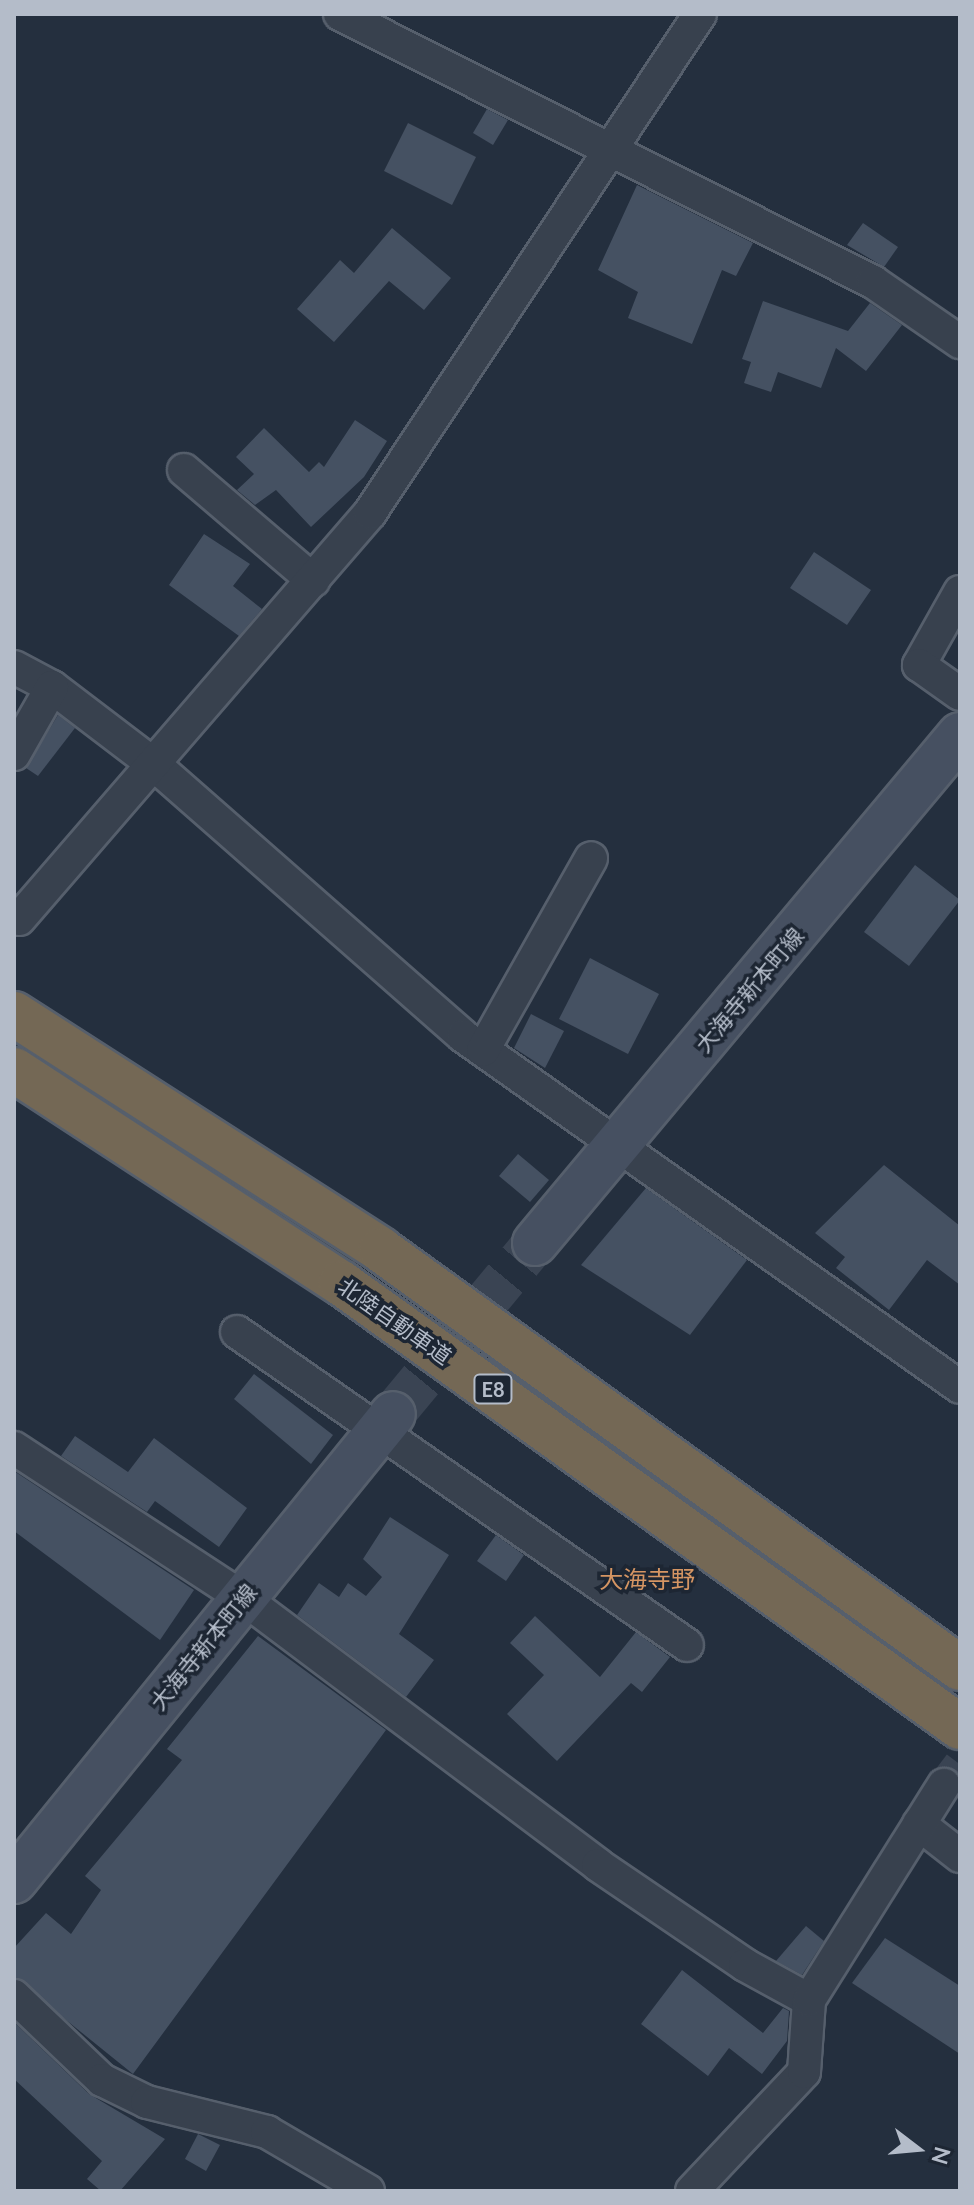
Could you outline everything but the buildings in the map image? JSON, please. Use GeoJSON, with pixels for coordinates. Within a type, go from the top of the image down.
{"type":"FeatureCollection","features":[{"type":"Feature","properties":{"kind":"highway","name":"E8"},"geometry":{"type":"LineString","coordinates":[[14,1014],[381,1250],[960,1668]]}},
{"type":"Feature","properties":{"kind":"highway","name":"北陸自動車道"},"geometry":{"type":"LineString","coordinates":[[14,1070],[354,1291],[960,1727]]}},
{"type":"Feature","properties":{"kind":"main road","name":"大海寺新本町線"},"geometry":{"type":"LineString","coordinates":[[535,1243],[960,735]]}},
{"type":"Feature","properties":{"kind":"main road","name":"大海寺新本町線"},"geometry":{"type":"LineString","coordinates":[[14,1881],[387,1421]]}},
{"type":"Feature","properties":{"kind":"street"},"geometry":{"type":"LineString","coordinates":[[340,14],[873,282],[960,342]]}},
{"type":"Feature","properties":{"kind":"street"},"geometry":{"type":"LineString","coordinates":[[19,919],[157,767],[370,513],[700,14]]}},
{"type":"Feature","properties":{"kind":"street"},"geometry":{"type":"LineString","coordinates":[[184,470],[313,580]]}},
{"type":"Feature","properties":{"kind":"street"},"geometry":{"type":"LineString","coordinates":[[960,592],[919,665],[960,694]]}},
{"type":"Feature","properties":{"kind":"street"},"geometry":{"type":"LineString","coordinates":[[14,667],[52,687],[157,767],[483,1050],[622,1142],[960,1387]]}},
{"type":"Feature","properties":{"kind":"street"},"geometry":{"type":"LineString","coordinates":[[14,754],[52,687]]}},
{"type":"Feature","properties":{"kind":"street"},"geometry":{"type":"LineString","coordinates":[[483,1050],[591,858]]}},
{"type":"Feature","properties":{"kind":"street"},"geometry":{"type":"LineString","coordinates":[[237,1332],[387,1421],[687,1645]]}},
{"type":"Feature","properties":{"kind":"street"},"geometry":{"type":"LineString","coordinates":[[14,1448],[243,1598],[598,1865],[745,1965],[809,2000]]}},
{"type":"Feature","properties":{"kind":"street"},"geometry":{"type":"LineString","coordinates":[[692,2191],[804,2072],[809,2000],[944,1785]]}},
{"type":"Feature","properties":{"kind":"street"},"geometry":{"type":"LineString","coordinates":[[919,1824],[960,1856]]}},
{"type":"Feature","properties":{"kind":"street"},"geometry":{"type":"LineString","coordinates":[[14,1996],[102,2080],[147,2102],[267,2132],[368,2191]]}},
{"type":"Feature","properties":{"kind":"tunnel"},"geometry":{"type":"LineString","coordinates":[[393,1414],[535,1243]]}},
{"type":"Feature","properties":{"kind":"tunnel"},"geometry":{"type":"LineString","coordinates":[[944,1785],[960,1764]]}},
{"type":"Feature","properties":{"kind":"district","name":"大海寺野"},"geometry":{"type":"Point","coordinates":[647,1579]}}]}
